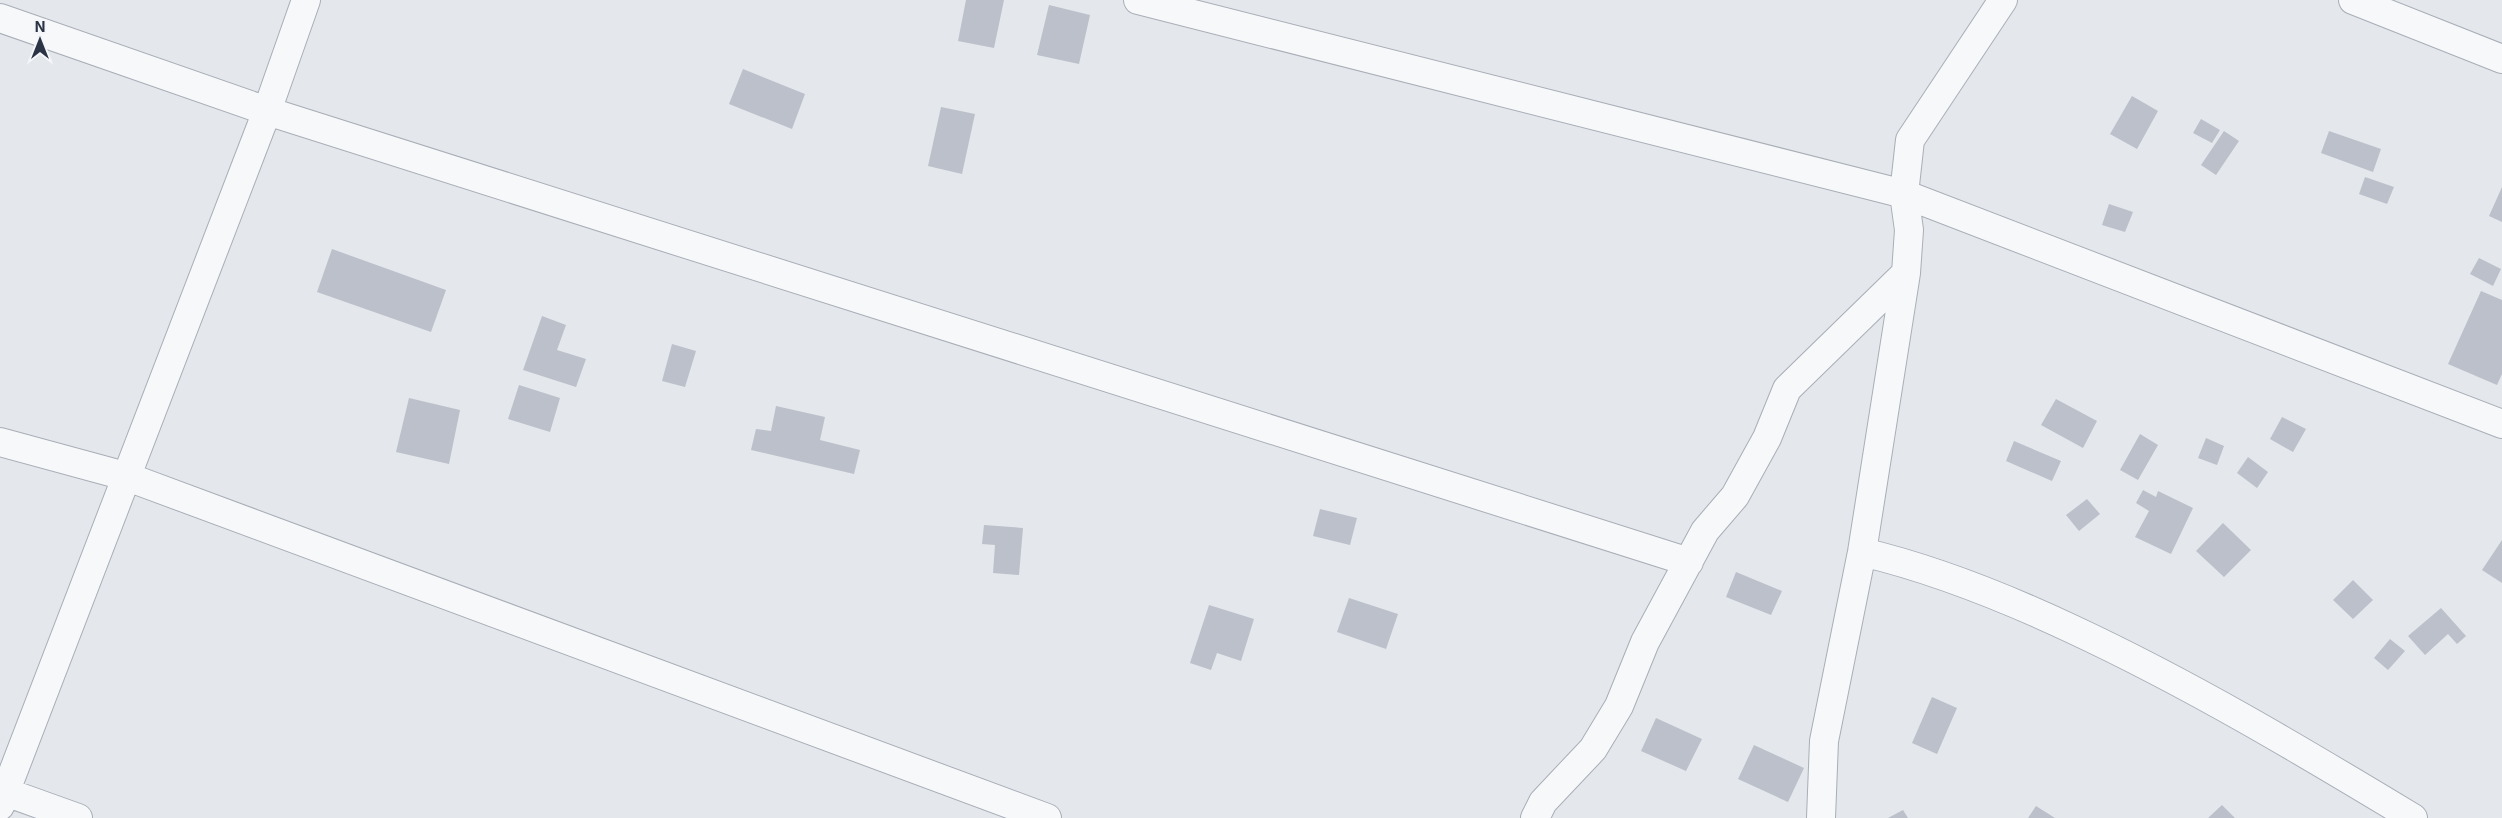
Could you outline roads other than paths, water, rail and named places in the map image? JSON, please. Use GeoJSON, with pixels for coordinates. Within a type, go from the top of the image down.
{"type":"FeatureCollection","features":[{"type":"Feature","properties":{"kind":"street"},"geometry":{"type":"LineString","coordinates":[[78,818],[2,795],[267,110],[306,0]]}},
{"type":"Feature","properties":{"kind":"street"},"geometry":{"type":"LineString","coordinates":[[1138,0],[1904,194],[2502,424]]}},
{"type":"Feature","properties":{"kind":"street"},"geometry":{"type":"LineString","coordinates":[[1821,818],[1824,741],[1862,552],[1906,273],[1909,230],[1904,194],[1910,140],[2004,0]]}},
{"type":"Feature","properties":{"kind":"street"},"geometry":{"type":"LineString","coordinates":[[2353,0],[2502,59]]}},
{"type":"Feature","properties":{"kind":"street"},"geometry":{"type":"LineString","coordinates":[[0,18],[267,110],[1689,562]]}},
{"type":"Feature","properties":{"kind":"street"},"geometry":{"type":"LineString","coordinates":[[1535,818],[1543,802],[1593,748],[1619,706],[1645,642],[1706,532],[1735,496],[1767,438],[1787,389],[1906,273]]}},
{"type":"Feature","properties":{"kind":"street"},"geometry":{"type":"LineString","coordinates":[[0,442],[125,476],[1046,818]]}},
{"type":"Feature","properties":{"kind":"street"},"geometry":{"type":"LineString","coordinates":[[1862,552],[1902,562],[2018,604],[2134,657],[2277,735],[2413,818]]}}]}
